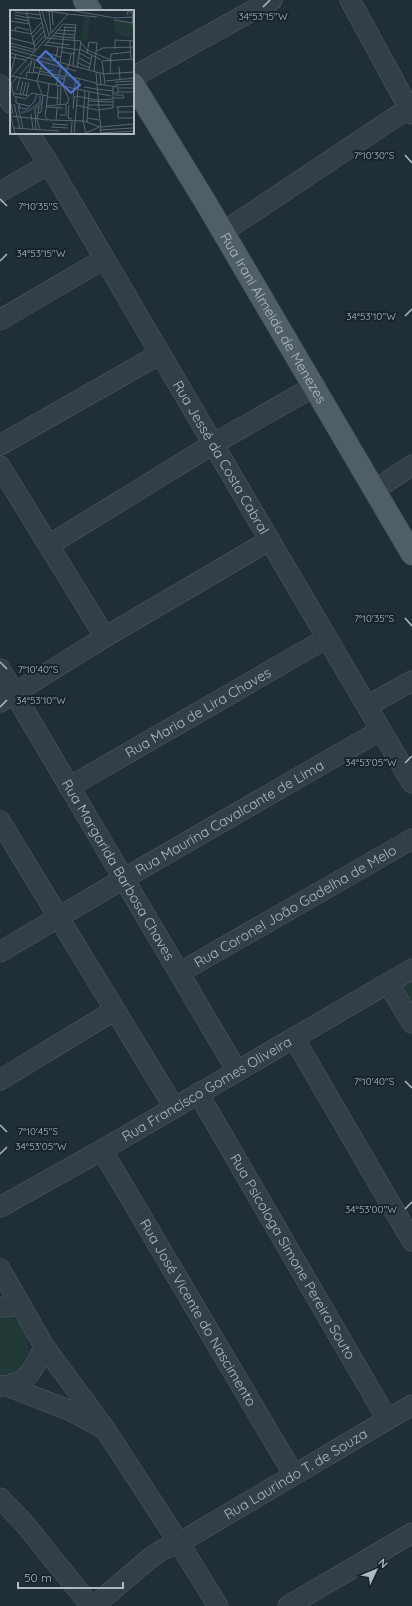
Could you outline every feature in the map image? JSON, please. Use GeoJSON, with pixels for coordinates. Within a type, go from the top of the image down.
{"type":"FeatureCollection","features":[{"type":"Feature","properties":{"kind":"main road"},"geometry":{"type":"LineString","coordinates":[[84,0],[90,10]]}},
{"type":"Feature","properties":{"kind":"main road","name":"Rua Irani Almeida de Menezes"},"geometry":{"type":"LineString","coordinates":[[134,86],[315,386],[412,554]]}},
{"type":"Feature","properties":{"kind":"street"},"geometry":{"type":"LineString","coordinates":[[134,75],[272,0]]}},
{"type":"Feature","properties":{"kind":"street"},"geometry":{"type":"LineString","coordinates":[[223,232],[411,109],[350,0]]}},
{"type":"Feature","properties":{"kind":"street"},"geometry":{"type":"LineString","coordinates":[[0,85],[10,102]]}},
{"type":"Feature","properties":{"kind":"street","name":"Rua Jessé da Costa Cabral"},"geometry":{"type":"LineString","coordinates":[[30,134],[412,783]]}},
{"type":"Feature","properties":{"kind":"street"},"geometry":{"type":"LineString","coordinates":[[0,192],[48,164]]}},
{"type":"Feature","properties":{"kind":"street"},"geometry":{"type":"LineString","coordinates":[[0,320],[104,259]]}},
{"type":"Feature","properties":{"kind":"street"},"geometry":{"type":"LineString","coordinates":[[0,445],[160,354]]}},
{"type":"Feature","properties":{"kind":"street"},"geometry":{"type":"LineString","coordinates":[[49,545],[213,444],[315,386]]}},
{"type":"Feature","properties":{"kind":"street"},"geometry":{"type":"LineString","coordinates":[[375,490],[412,465]]}},
{"type":"Feature","properties":{"kind":"street"},"geometry":{"type":"LineString","coordinates":[[0,466],[105,637]]}},
{"type":"Feature","properties":{"kind":"street"},"geometry":{"type":"LineString","coordinates":[[7,698],[105,637],[270,540]]}},
{"type":"Feature","properties":{"kind":"street","name":"Rua Maria de Lira Chaves"},"geometry":{"type":"LineString","coordinates":[[68,787],[327,638]]}},
{"type":"Feature","properties":{"kind":"street","name":"Rua Margarida Barbosa Chaves"},"geometry":{"type":"LineString","coordinates":[[0,669],[7,698],[68,787],[236,1071]]}},
{"type":"Feature","properties":{"kind":"street"},"geometry":{"type":"LineString","coordinates":[[366,706],[412,681]]}},
{"type":"Feature","properties":{"kind":"street","name":"Rua Maurina Cavalcante de Lima"},"geometry":{"type":"LineString","coordinates":[[0,952],[122,879],[381,730]]}},
{"type":"Feature","properties":{"kind":"street"},"geometry":{"type":"LineString","coordinates":[[1,825],[59,917],[174,1107]]}},
{"type":"Feature","properties":{"kind":"street","name":"Rua Coronel João Gadelha de Melo"},"geometry":{"type":"LineString","coordinates":[[179,974],[412,838]]}},
{"type":"Feature","properties":{"kind":"street","name":"Rua Francisco Gomes Oliveira"},"geometry":{"type":"LineString","coordinates":[[0,1207],[102,1150],[412,969]]}},
{"type":"Feature","properties":{"kind":"street"},"geometry":{"type":"LineString","coordinates":[[388,983],[412,1023]]}},
{"type":"Feature","properties":{"kind":"street"},"geometry":{"type":"LineString","coordinates":[[0,1080],[115,1010]]}},
{"type":"Feature","properties":{"kind":"street"},"geometry":{"type":"LineString","coordinates":[[294,1038],[412,1241]]}},
{"type":"Feature","properties":{"kind":"street","name":"Rua Psicologa Simone Pereira Souto"},"geometry":{"type":"LineString","coordinates":[[198,1094],[387,1419]]}},
{"type":"Feature","properties":{"kind":"street","name":"Rua José Vicente do Nascimento"},"geometry":{"type":"LineString","coordinates":[[102,1150],[294,1475]]}},
{"type":"Feature","properties":{"kind":"street"},"geometry":{"type":"LineString","coordinates":[[0,1269],[44,1346],[105,1429],[218,1606]]}},
{"type":"Feature","properties":{"kind":"street"},"geometry":{"type":"LineString","coordinates":[[0,1307],[21,1306]]}},
{"type":"Feature","properties":{"kind":"street"},"geometry":{"type":"LineString","coordinates":[[4,1386],[23,1380],[34,1369],[44,1346]]}},
{"type":"Feature","properties":{"kind":"street"},"geometry":{"type":"LineString","coordinates":[[4,1386],[71,1411],[105,1429]]}},
{"type":"Feature","properties":{"kind":"street","name":"Rua Laurindo T. de Souza"},"geometry":{"type":"LineString","coordinates":[[92,1606],[162,1550],[179,1543],[412,1405]]}},
{"type":"Feature","properties":{"kind":"street"},"geometry":{"type":"LineString","coordinates":[[0,1498],[23,1522],[92,1606]]}},
{"type":"Feature","properties":{"kind":"street"},"geometry":{"type":"LineString","coordinates":[[288,1606],[412,1533]]}},
{"type":"Feature","properties":{"kind":"green space"},"geometry":{"type":"Polygon","coordinates":[[[412,976],[412,1009],[398,985],[412,976]]]}},
{"type":"Feature","properties":{"kind":"green space"},"geometry":{"type":"Polygon","coordinates":[[[0,1314],[9,1316],[22,1327],[28,1343],[28,1352],[26,1360],[20,1370],[12,1376],[0,1380],[0,1314]]]}}]}
